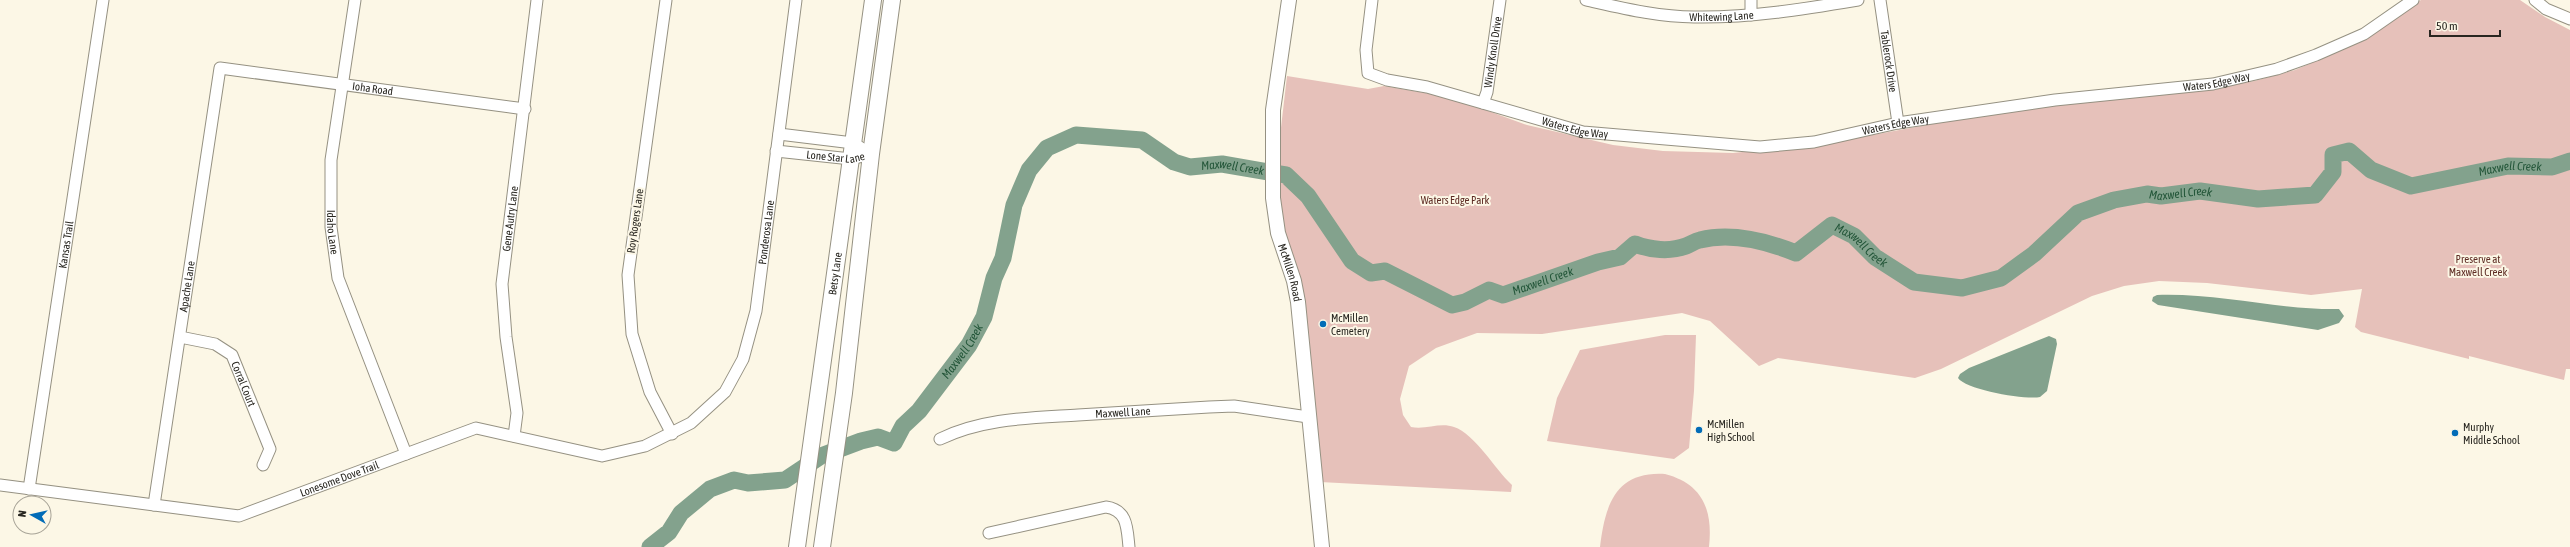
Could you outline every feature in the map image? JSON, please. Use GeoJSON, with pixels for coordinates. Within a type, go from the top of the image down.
{"type":"FeatureCollection","features":[{"type":"Feature","properties":{"kind":"main road","name":"Betsy Lane"},"geometry":{"type":"LineString","coordinates":[[797,547],[873,0]]}},
{"type":"Feature","properties":{"kind":"main road","name":"Betsy Lane"},"geometry":{"type":"LineString","coordinates":[[822,547],[844,393],[871,154],[892,0]]}},
{"type":"Feature","properties":{"kind":"street","name":"Kansas Trail"},"geometry":{"type":"LineString","coordinates":[[29,489],[104,0]]}},
{"type":"Feature","properties":{"kind":"street","name":"Idaho Lane"},"geometry":{"type":"LineString","coordinates":[[355,0],[331,160],[331,227],[338,278],[406,454]]}},
{"type":"Feature","properties":{"kind":"street","name":"Gene Autry Lane"},"geometry":{"type":"LineString","coordinates":[[514,436],[517,413],[506,337],[502,284],[525,109],[537,0]]}},
{"type":"Feature","properties":{"kind":"street","name":"Roy Rogers Lane"},"geometry":{"type":"LineString","coordinates":[[666,0],[628,275],[632,334],[650,392],[672,434]]}},
{"type":"Feature","properties":{"kind":"street","name":"Ponderosa Lane"},"geometry":{"type":"LineString","coordinates":[[672,434],[691,423],[725,392],[743,359],[756,311],[796,0]]}},
{"type":"Feature","properties":{"kind":"street","name":"McMillen Road"},"geometry":{"type":"LineString","coordinates":[[1289,0],[1273,110],[1273,198],[1278,233],[1294,281],[1298,302],[1308,417],[1322,547]]}},
{"type":"Feature","properties":{"kind":"street","name":"Waters Edge Way"},"geometry":{"type":"LineString","coordinates":[[1372,0],[1366,50],[1368,73],[1387,80],[1427,86],[1583,132],[1760,147],[1814,142],[1898,123],[2055,100],[2213,84],[2277,69],[2316,55],[2364,34],[2413,0]]}},
{"type":"Feature","properties":{"kind":"street","name":"Windy Knoll Drive"},"geometry":{"type":"LineString","coordinates":[[1483,103],[1487,92],[1500,0]]}},
{"type":"Feature","properties":{"kind":"street","name":"Whitewing Lane"},"geometry":{"type":"LineString","coordinates":[[1586,0],[1627,5],[1694,17],[1751,15],[1858,0]]}},
{"type":"Feature","properties":{"kind":"street"},"geometry":{"type":"LineString","coordinates":[[1751,0],[1751,15]]}},
{"type":"Feature","properties":{"kind":"street","name":"Tablerock Drive"},"geometry":{"type":"LineString","coordinates":[[1880,0],[1898,123]]}},
{"type":"Feature","properties":{"kind":"street"},"geometry":{"type":"LineString","coordinates":[[2535,0],[2546,9],[2570,19]]}},
{"type":"Feature","properties":{"kind":"street","name":"Ioha Road"},"geometry":{"type":"LineString","coordinates":[[220,68],[525,109]]}},
{"type":"Feature","properties":{"kind":"street","name":"Apache Lane"},"geometry":{"type":"LineString","coordinates":[[154,505],[220,68]]}},
{"type":"Feature","properties":{"kind":"street","name":"Lone Star Lane"},"geometry":{"type":"LineString","coordinates":[[779,134],[854,143],[871,154]]}},
{"type":"Feature","properties":{"kind":"street","name":"Lone Star Lane"},"geometry":{"type":"LineString","coordinates":[[776,151],[851,159],[871,154]]}},
{"type":"Feature","properties":{"kind":"street","name":"Corral Court"},"geometry":{"type":"LineString","coordinates":[[180,337],[215,344],[232,355],[270,449],[263,465]]}},
{"type":"Feature","properties":{"kind":"street","name":"Maxwell Lane"},"geometry":{"type":"LineString","coordinates":[[940,439],[959,430],[999,421],[1209,407],[1234,406],[1308,417]]}},
{"type":"Feature","properties":{"kind":"street","name":"Lonesome Dove Trail"},"geometry":{"type":"LineString","coordinates":[[0,486],[238,516],[476,428],[602,456],[645,446],[672,434]]}},
{"type":"Feature","properties":{"kind":"street"},"geometry":{"type":"LineString","coordinates":[[989,533],[1106,507],[1114,508],[1124,517],[1129,547]]}},
{"type":"Feature","properties":{"kind":"green space"},"geometry":{"type":"Polygon","coordinates":[[[2421,0],[2520,0],[2545,17],[2570,30],[2570,369],[2566,369],[2564,380],[2469,356],[2469,359],[2361,332],[2355,327],[2362,289],[2311,295],[2207,283],[2159,281],[2124,286],[2092,296],[1941,369],[1915,378],[1778,358],[1759,366],[1710,321],[1682,313],[1542,334],[1477,333],[1436,348],[1409,366],[1400,399],[1403,415],[1411,427],[1422,428],[1443,425],[1454,427],[1462,431],[1477,444],[1512,485],[1511,492],[1320,482],[1280,200],[1280,136],[1287,76],[1368,89],[1384,86],[1431,94],[1472,105],[1527,125],[1613,145],[1663,151],[1733,153],[1834,142],[1954,120],[2062,104],[2214,88],[2254,81],[2295,70],[2351,46],[2421,0]]]}},
{"type":"Feature","properties":{"kind":"green space"},"geometry":{"type":"Polygon","coordinates":[[[1665,335],[1696,335],[1694,391],[1689,448],[1674,459],[1547,441],[1557,398],[1580,350],[1665,335]]]}},
{"type":"Feature","properties":{"kind":"green space"},"geometry":{"type":"Polygon","coordinates":[[[1665,474],[1678,478],[1688,484],[1703,500],[1709,521],[1709,547],[1600,547],[1605,518],[1610,505],[1616,494],[1624,485],[1634,478],[1665,474]]]}},
{"type":"Feature","properties":{"kind":"shaded area"},"geometry":{"type":"Polygon","coordinates":[[[2157,295],[2203,296],[2294,307],[2339,309],[2344,316],[2339,323],[2318,330],[2158,305],[2152,301],[2153,297],[2157,295]]]}},
{"type":"Feature","properties":{"kind":"shaded area"},"geometry":{"type":"Polygon","coordinates":[[[2049,336],[2056,339],[2057,344],[2047,391],[2040,397],[2022,397],[1984,390],[1963,382],[1958,378],[1960,374],[1969,368],[2049,336]]]}},
{"type":"Feature","properties":{"kind":"waterway","name":"Maxwell Creek"},"geometry":{"type":"LineString","coordinates":[[650,547],[669,532],[681,513],[710,489],[734,480],[748,483],[785,480],[821,456],[861,441],[878,437],[894,443],[903,426],[919,411],[969,345],[984,317],[994,278],[1003,258],[1014,205],[1029,170],[1047,148],[1076,135],[1142,140],[1174,162],[1190,167],[1222,164],[1286,175],[1308,196],[1352,261],[1371,273],[1385,271],[1452,305],[1465,302],[1489,290],[1503,295],[1598,262],[1620,257],[1635,244],[1647,248],[1667,250],[1680,248],[1698,240],[1737,237],[1773,245],[1796,253],[1832,225],[1854,236],[1875,257],[1914,282],[1962,288],[2001,278],[2034,254],[2078,213],[2114,200],[2147,194],[2161,196],[2200,191],[2258,199],[2315,195],[2333,172],[2333,155],[2349,151],[2371,170],[2411,186],[2508,166],[2552,167],[2570,161]]}},
{"type":"Feature","properties":{"kind":"place","name":"McMillen Cemetery"},"geometry":{"type":"Point","coordinates":[1323,324]}},
{"type":"Feature","properties":{"kind":"place","name":"McMillen High School"},"geometry":{"type":"Point","coordinates":[1699,430]}},
{"type":"Feature","properties":{"kind":"place","name":"Murphy Middle School"},"geometry":{"type":"Point","coordinates":[2455,433]}},
{"type":"Feature","properties":{"kind":"park label","name":"Waters Edge Park"},"geometry":{"type":"Point","coordinates":[1455,200]}},
{"type":"Feature","properties":{"kind":"park label","name":"Preserve at Maxwell Creek"},"geometry":{"type":"Point","coordinates":[2478,265]}}]}
